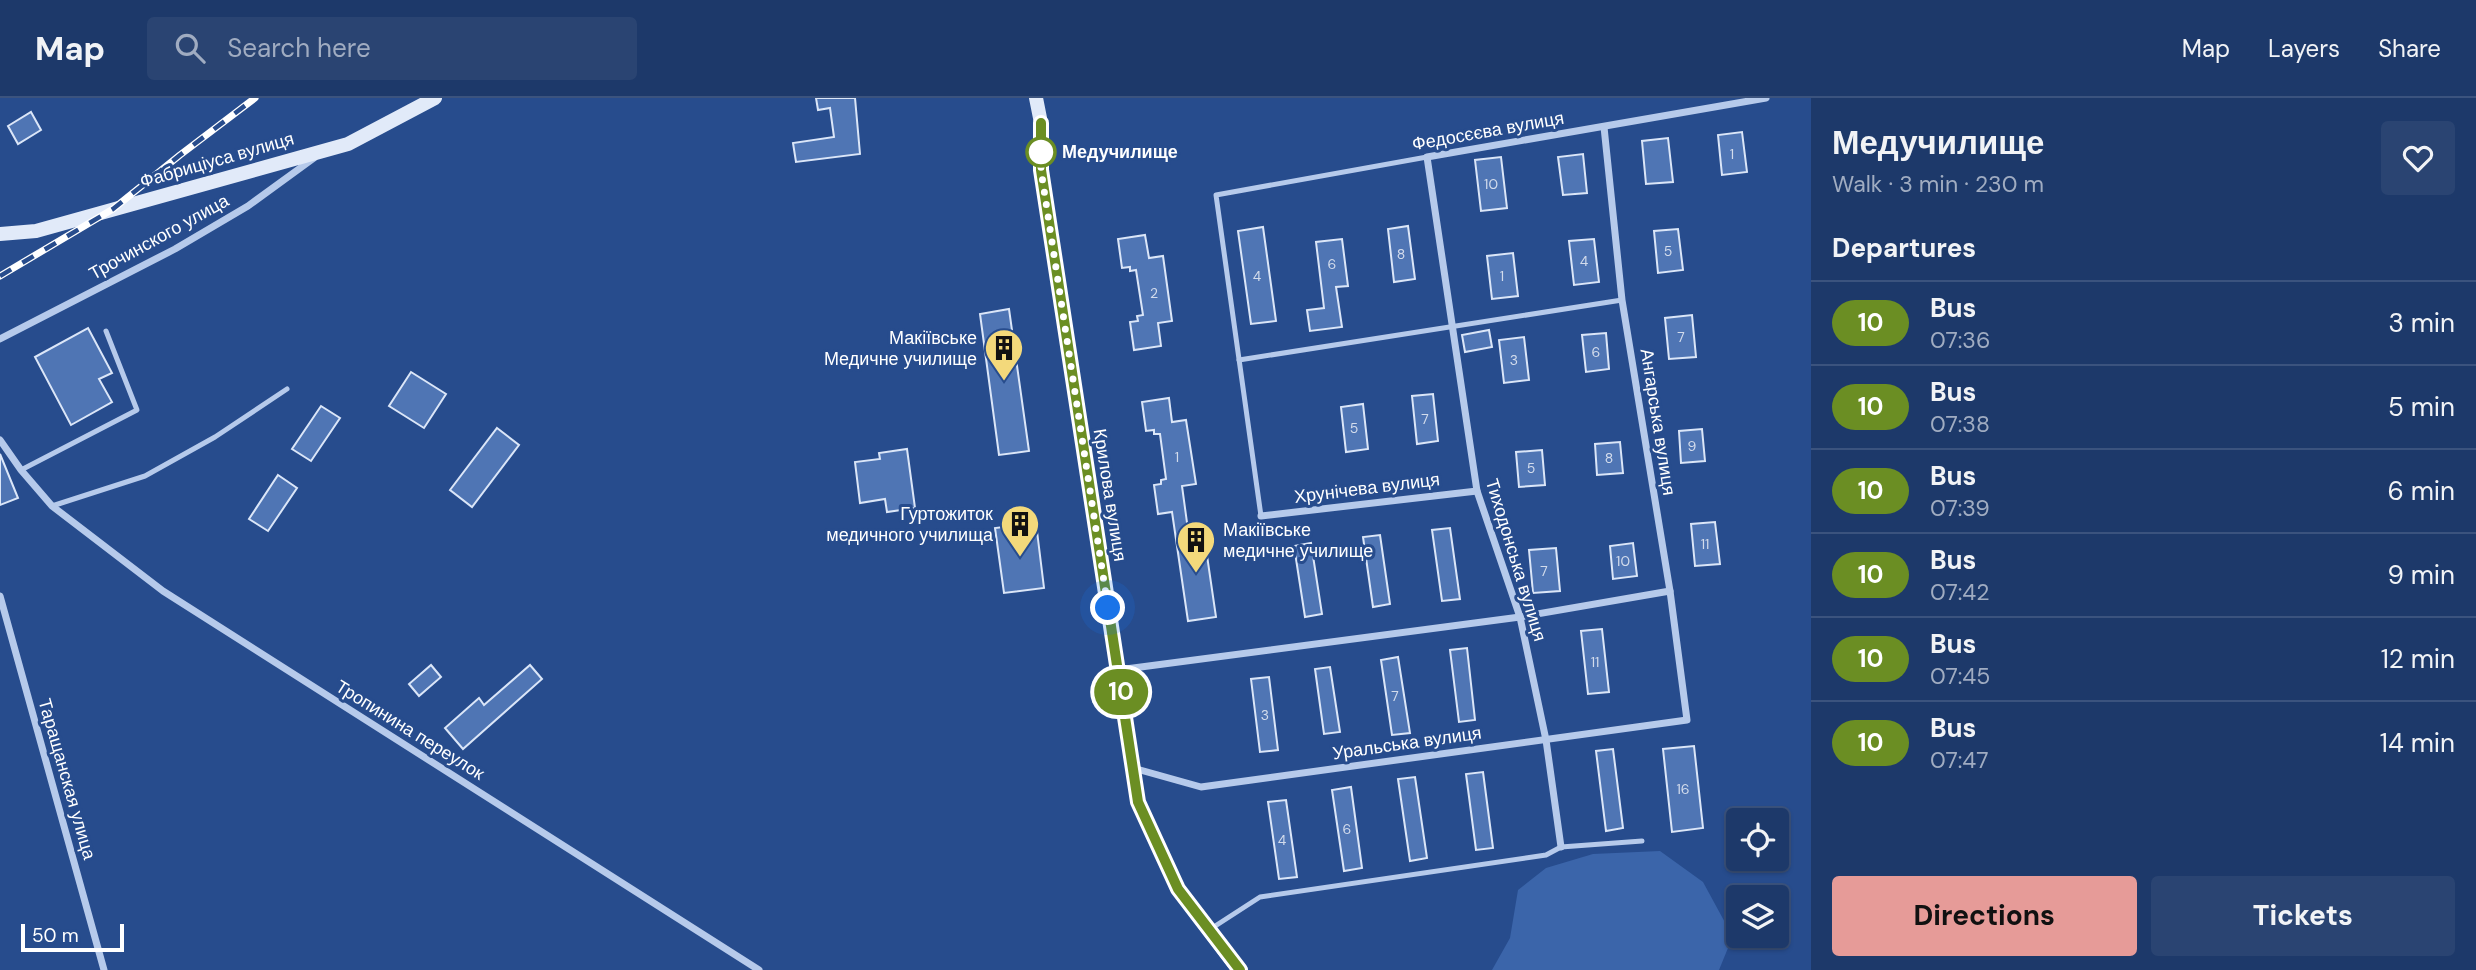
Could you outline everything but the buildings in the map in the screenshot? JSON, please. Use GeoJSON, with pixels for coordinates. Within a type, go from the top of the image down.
{"type":"FeatureCollection","features":[{"type":"Feature","properties":{"kind":"main road","name":"Фабриціуса вулиця"},"geometry":{"type":"LineString","coordinates":[[0,234],[36,231],[348,144],[435,98]]}},
{"type":"Feature","properties":{"kind":"main road"},"geometry":{"type":"LineString","coordinates":[[1036,98],[1041,123]]}},
{"type":"Feature","properties":{"kind":"main road"},"geometry":{"type":"LineString","coordinates":[[1041,123],[1047,98]]}},
{"type":"Feature","properties":{"kind":"main road","name":"Крилова вулиця"},"geometry":{"type":"LineString","coordinates":[[1041,123],[1041,170],[1138,802],[1178,889],[1240,970]]}},
{"type":"Feature","properties":{"kind":"street","name":"Федосєєва вулиця"},"geometry":{"type":"LineString","coordinates":[[1427,157],[1766,98]]}},
{"type":"Feature","properties":{"kind":"street","name":"Ангарська вулиця"},"geometry":{"type":"LineString","coordinates":[[1604,127],[1622,300],[1670,591],[1687,720]]}},
{"type":"Feature","properties":{"kind":"street","name":"Трочинского улица"},"geometry":{"type":"LineString","coordinates":[[0,339],[175,250],[248,206],[325,150]]}},
{"type":"Feature","properties":{"kind":"street","name":"Тиходонська вулиця"},"geometry":{"type":"LineString","coordinates":[[1427,157],[1477,491],[1520,617],[1546,740],[1561,847]]}},
{"type":"Feature","properties":{"kind":"street","name":"Тропинина переулок"},"geometry":{"type":"LineString","coordinates":[[0,440],[52,506],[163,591],[759,970]]}},
{"type":"Feature","properties":{"kind":"street","name":"Хрунічева вулиця"},"geometry":{"type":"LineString","coordinates":[[1261,516],[1477,491]]}},
{"type":"Feature","properties":{"kind":"street"},"geometry":{"type":"LineString","coordinates":[[1118,670],[1520,617],[1670,591]]}},
{"type":"Feature","properties":{"kind":"street","name":"Таращанская улица"},"geometry":{"type":"LineString","coordinates":[[0,596],[104,970]]}},
{"type":"Feature","properties":{"kind":"street","name":"Уральська вулиця"},"geometry":{"type":"LineString","coordinates":[[1132,768],[1201,787],[1687,720]]}},
{"type":"Feature","properties":{"kind":"lane","name":"Федосєєва вулиця"},"geometry":{"type":"LineString","coordinates":[[1239,359],[1216,195],[1427,157]]}},
{"type":"Feature","properties":{"kind":"lane"},"geometry":{"type":"LineString","coordinates":[[1261,516],[1239,359],[1622,300]]}},
{"type":"Feature","properties":{"kind":"lane"},"geometry":{"type":"LineString","coordinates":[[21,470],[137,410],[106,331]]}},
{"type":"Feature","properties":{"kind":"lane"},"geometry":{"type":"LineString","coordinates":[[52,506],[145,476],[215,437],[287,389]]}},
{"type":"Feature","properties":{"kind":"lane"},"geometry":{"type":"LineString","coordinates":[[1209,930],[1260,897],[1546,855],[1561,847],[1642,841]]}},
{"type":"Feature","properties":{"kind":"shaded area"},"geometry":{"type":"Polygon","coordinates":[[[1660,851],[1703,882],[1726,924],[1728,948],[1719,970],[1492,970],[1510,938],[1518,890],[1546,868],[1593,854],[1660,851]]]}},
{"type":"Feature","properties":{"kind":"railway"},"geometry":{"type":"LineString","coordinates":[[0,276],[113,209],[255,98]]}},
{"type":"Feature","properties":{"kind":"bus line","name":"10"},"geometry":{"type":"LineString","coordinates":[[1041,123],[1041,170],[1138,802],[1178,889],[1240,970]]}},
{"type":"Feature","properties":{"kind":"place","name":"Медучилище"},"geometry":{"type":"Point","coordinates":[1041,152]}},
{"type":"Feature","properties":{"kind":"place","name":"Макіївське Медичне училище"},"geometry":{"type":"Point","coordinates":[1004,382]}},
{"type":"Feature","properties":{"kind":"place","name":"Гуртожиток медичного училища"},"geometry":{"type":"Point","coordinates":[1020,558]}},
{"type":"Feature","properties":{"kind":"place","name":"Макіївське медичне училище"},"geometry":{"type":"Point","coordinates":[1196,574]}},
{"type":"Feature","properties":{"kind":"route"},"geometry":{"type":"LineString","coordinates":[[1041,152],[1041,147],[1041,170],[1108,608]]}}]}
